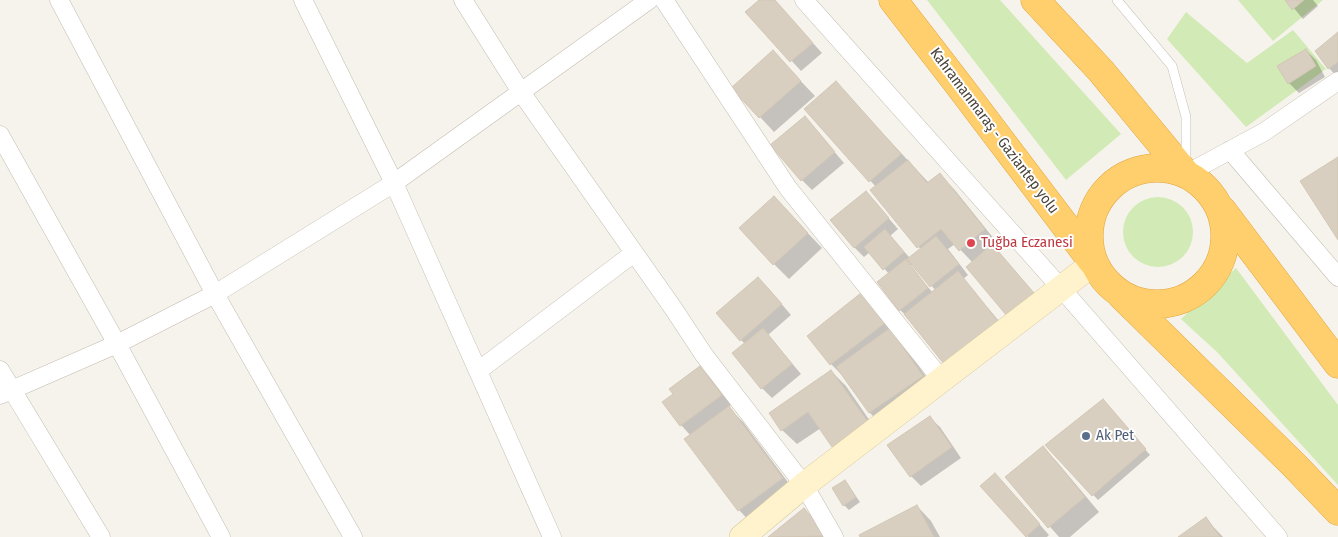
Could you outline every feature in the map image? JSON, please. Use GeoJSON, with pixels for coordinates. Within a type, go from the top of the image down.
{"type":"FeatureCollection","features":[{"type":"Feature","properties":{"kind":"highway","name":"Kahramanmaraş - Gaziantep yolu"},"geometry":{"type":"LineString","coordinates":[[892,0],[1094,263]]}},
{"type":"Feature","properties":{"kind":"highway"},"geometry":{"type":"LineString","coordinates":[[1036,0],[1101,71],[1186,174],[1204,187],[1338,364]]}},
{"type":"Feature","properties":{"kind":"highway"},"geometry":{"type":"LineString","coordinates":[[1186,174],[1168,169],[1150,168],[1132,173],[1116,181],[1103,194],[1094,210],[1089,227],[1089,246],[1094,263],[1104,280],[1295,466],[1338,511]]}},
{"type":"Feature","properties":{"kind":"highway"},"geometry":{"type":"LineString","coordinates":[[1119,293],[1139,302],[1162,305],[1184,299],[1203,288],[1217,270],[1225,249],[1225,226],[1218,205]]}},
{"type":"Feature","properties":{"kind":"street"},"geometry":{"type":"LineString","coordinates":[[59,0],[215,294],[353,537]]}},
{"type":"Feature","properties":{"kind":"street"},"geometry":{"type":"LineString","coordinates":[[303,0],[394,183],[552,537]]}},
{"type":"Feature","properties":{"kind":"street"},"geometry":{"type":"LineString","coordinates":[[463,0],[522,92],[704,355],[804,485],[834,537]]}},
{"type":"Feature","properties":{"kind":"street"},"geometry":{"type":"LineString","coordinates":[[6,392],[117,344],[215,294],[394,183],[650,0]]}},
{"type":"Feature","properties":{"kind":"street"},"geometry":{"type":"LineString","coordinates":[[664,0],[788,188],[941,379]]}},
{"type":"Feature","properties":{"kind":"street"},"geometry":{"type":"LineString","coordinates":[[804,0],[1061,288],[1278,537]]}},
{"type":"Feature","properties":{"kind":"street"},"geometry":{"type":"LineString","coordinates":[[1186,174],[1264,132],[1338,82]]}},
{"type":"Feature","properties":{"kind":"street"},"geometry":{"type":"LineString","coordinates":[[0,135],[222,537]]}},
{"type":"Feature","properties":{"kind":"street"},"geometry":{"type":"LineString","coordinates":[[1230,150],[1338,277]]}},
{"type":"Feature","properties":{"kind":"street"},"geometry":{"type":"LineString","coordinates":[[478,371],[634,253]]}},
{"type":"Feature","properties":{"kind":"street"},"geometry":{"type":"LineString","coordinates":[[742,537],[804,485],[1094,263]]}},
{"type":"Feature","properties":{"kind":"street"},"geometry":{"type":"LineString","coordinates":[[0,370],[6,392],[101,537]]}},
{"type":"Feature","properties":{"kind":"lane"},"geometry":{"type":"LineString","coordinates":[[1117,0],[1172,66],[1186,117],[1186,174]]}},
{"type":"Feature","properties":{"kind":"green space"},"geometry":{"type":"Polygon","coordinates":[[[927,0],[1000,0],[1121,134],[1066,180],[927,0]]]}},
{"type":"Feature","properties":{"kind":"green space"},"geometry":{"type":"Polygon","coordinates":[[[1238,0],[1323,0],[1273,41],[1238,0]]]}},
{"type":"Feature","properties":{"kind":"green space"},"geometry":{"type":"Polygon","coordinates":[[[1186,12],[1247,63],[1293,30],[1326,69],[1246,127],[1167,39],[1186,12]]]}},
{"type":"Feature","properties":{"kind":"green space"},"geometry":{"type":"Polygon","coordinates":[[[1158,197],[1171,200],[1183,207],[1190,219],[1193,232],[1190,245],[1183,257],[1171,264],[1158,267],[1145,264],[1133,257],[1126,245],[1123,232],[1126,219],[1133,207],[1145,200],[1158,197]]]}},
{"type":"Feature","properties":{"kind":"green space"},"geometry":{"type":"Polygon","coordinates":[[[1236,268],[1338,405],[1338,485],[1218,353],[1181,319],[1236,268]]]}},
{"type":"Feature","properties":{"kind":"building"},"geometry":{"type":"Polygon","coordinates":[[[759,0],[775,0],[813,43],[790,62],[745,12],[759,0]]]}},
{"type":"Feature","properties":{"kind":"building"},"geometry":{"type":"Polygon","coordinates":[[[1285,0],[1304,0],[1292,10],[1285,0]]]}},
{"type":"Feature","properties":{"kind":"building"},"geometry":{"type":"Polygon","coordinates":[[[1338,32],[1338,62],[1328,69],[1315,51],[1338,32]]]}},
{"type":"Feature","properties":{"kind":"building"},"geometry":{"type":"Polygon","coordinates":[[[1306,49],[1316,66],[1288,84],[1277,66],[1306,49]]]}},
{"type":"Feature","properties":{"kind":"building"},"geometry":{"type":"Polygon","coordinates":[[[773,50],[801,81],[759,118],[731,88],[773,50]]]}},
{"type":"Feature","properties":{"kind":"building"},"geometry":{"type":"Polygon","coordinates":[[[836,81],[901,154],[869,182],[804,109],[836,81]]]}},
{"type":"Feature","properties":{"kind":"building"},"geometry":{"type":"Polygon","coordinates":[[[805,116],[835,152],[801,181],[770,145],[805,116]]]}},
{"type":"Feature","properties":{"kind":"building"},"geometry":{"type":"Polygon","coordinates":[[[1338,157],[1338,240],[1300,181],[1338,157]]]}},
{"type":"Feature","properties":{"kind":"building"},"geometry":{"type":"Polygon","coordinates":[[[908,160],[927,183],[940,173],[985,229],[959,251],[941,229],[917,248],[870,190],[908,160]]]}},
{"type":"Feature","properties":{"kind":"building"},"geometry":{"type":"Polygon","coordinates":[[[866,191],[889,218],[854,248],[830,220],[866,191]]]}},
{"type":"Feature","properties":{"kind":"building"},"geometry":{"type":"Polygon","coordinates":[[[774,196],[808,233],[773,265],[739,228],[774,196]]]}},
{"type":"Feature","properties":{"kind":"building"},"geometry":{"type":"Polygon","coordinates":[[[885,229],[904,252],[883,270],[864,247],[885,229]]]}},
{"type":"Feature","properties":{"kind":"building"},"geometry":{"type":"Polygon","coordinates":[[[936,236],[959,264],[930,287],[907,259],[936,236]]]}},
{"type":"Feature","properties":{"kind":"building"},"geometry":{"type":"Polygon","coordinates":[[[992,244],[1034,293],[1007,316],[966,267],[992,244]]]}},
{"type":"Feature","properties":{"kind":"building"},"geometry":{"type":"Polygon","coordinates":[[[906,259],[928,288],[899,311],[877,282],[906,259]]]}},
{"type":"Feature","properties":{"kind":"building"},"geometry":{"type":"Polygon","coordinates":[[[958,271],[998,321],[944,364],[904,314],[958,271]]]}},
{"type":"Feature","properties":{"kind":"building"},"geometry":{"type":"Polygon","coordinates":[[[758,277],[782,304],[740,341],[716,313],[758,277]]]}},
{"type":"Feature","properties":{"kind":"building"},"geometry":{"type":"Polygon","coordinates":[[[861,293],[885,323],[830,365],[807,336],[861,293]]]}},
{"type":"Feature","properties":{"kind":"building"},"geometry":{"type":"Polygon","coordinates":[[[763,328],[792,364],[761,389],[732,353],[763,328]]]}},
{"type":"Feature","properties":{"kind":"building"},"geometry":{"type":"Polygon","coordinates":[[[890,328],[923,376],[869,413],[836,367],[890,328]]]}},
{"type":"Feature","properties":{"kind":"building"},"geometry":{"type":"Polygon","coordinates":[[[700,366],[722,395],[680,426],[662,402],[673,394],[669,389],[700,366]]]}},
{"type":"Feature","properties":{"kind":"building"},"geometry":{"type":"Polygon","coordinates":[[[831,370],[868,422],[832,447],[808,412],[781,431],[769,413],[831,370]]]}},
{"type":"Feature","properties":{"kind":"building"},"geometry":{"type":"Polygon","coordinates":[[[1103,399],[1146,449],[1092,496],[1045,445],[1103,399]]]}},
{"type":"Feature","properties":{"kind":"building"},"geometry":{"type":"Polygon","coordinates":[[[729,406],[783,478],[738,511],[684,439],[729,406]]]}},
{"type":"Feature","properties":{"kind":"building"},"geometry":{"type":"Polygon","coordinates":[[[930,416],[952,447],[910,477],[887,445],[930,416]]]}},
{"type":"Feature","properties":{"kind":"building"},"geometry":{"type":"Polygon","coordinates":[[[1043,446],[1085,497],[1048,528],[1005,477],[1043,446]]]}},
{"type":"Feature","properties":{"kind":"building"},"geometry":{"type":"Polygon","coordinates":[[[995,473],[1040,524],[1026,537],[980,486],[995,473]]]}},
{"type":"Feature","properties":{"kind":"building"},"geometry":{"type":"Polygon","coordinates":[[[845,480],[856,497],[843,506],[832,488],[845,480]]]}},
{"type":"Feature","properties":{"kind":"building"},"geometry":{"type":"Polygon","coordinates":[[[917,505],[934,537],[860,537],[859,535],[917,505]]]}},
{"type":"Feature","properties":{"kind":"building"},"geometry":{"type":"Polygon","coordinates":[[[804,508],[828,536],[768,537],[804,508]]]}},
{"type":"Feature","properties":{"kind":"building"},"geometry":{"type":"Polygon","coordinates":[[[1206,517],[1220,537],[1178,537],[1206,517]]]}},
{"type":"Feature","properties":{"kind":"place","name":"Tuğba Eczanesi"},"geometry":{"type":"Point","coordinates":[971,243]}},
{"type":"Feature","properties":{"kind":"place","name":"Ak Pet"},"geometry":{"type":"Point","coordinates":[1086,436]}}]}
